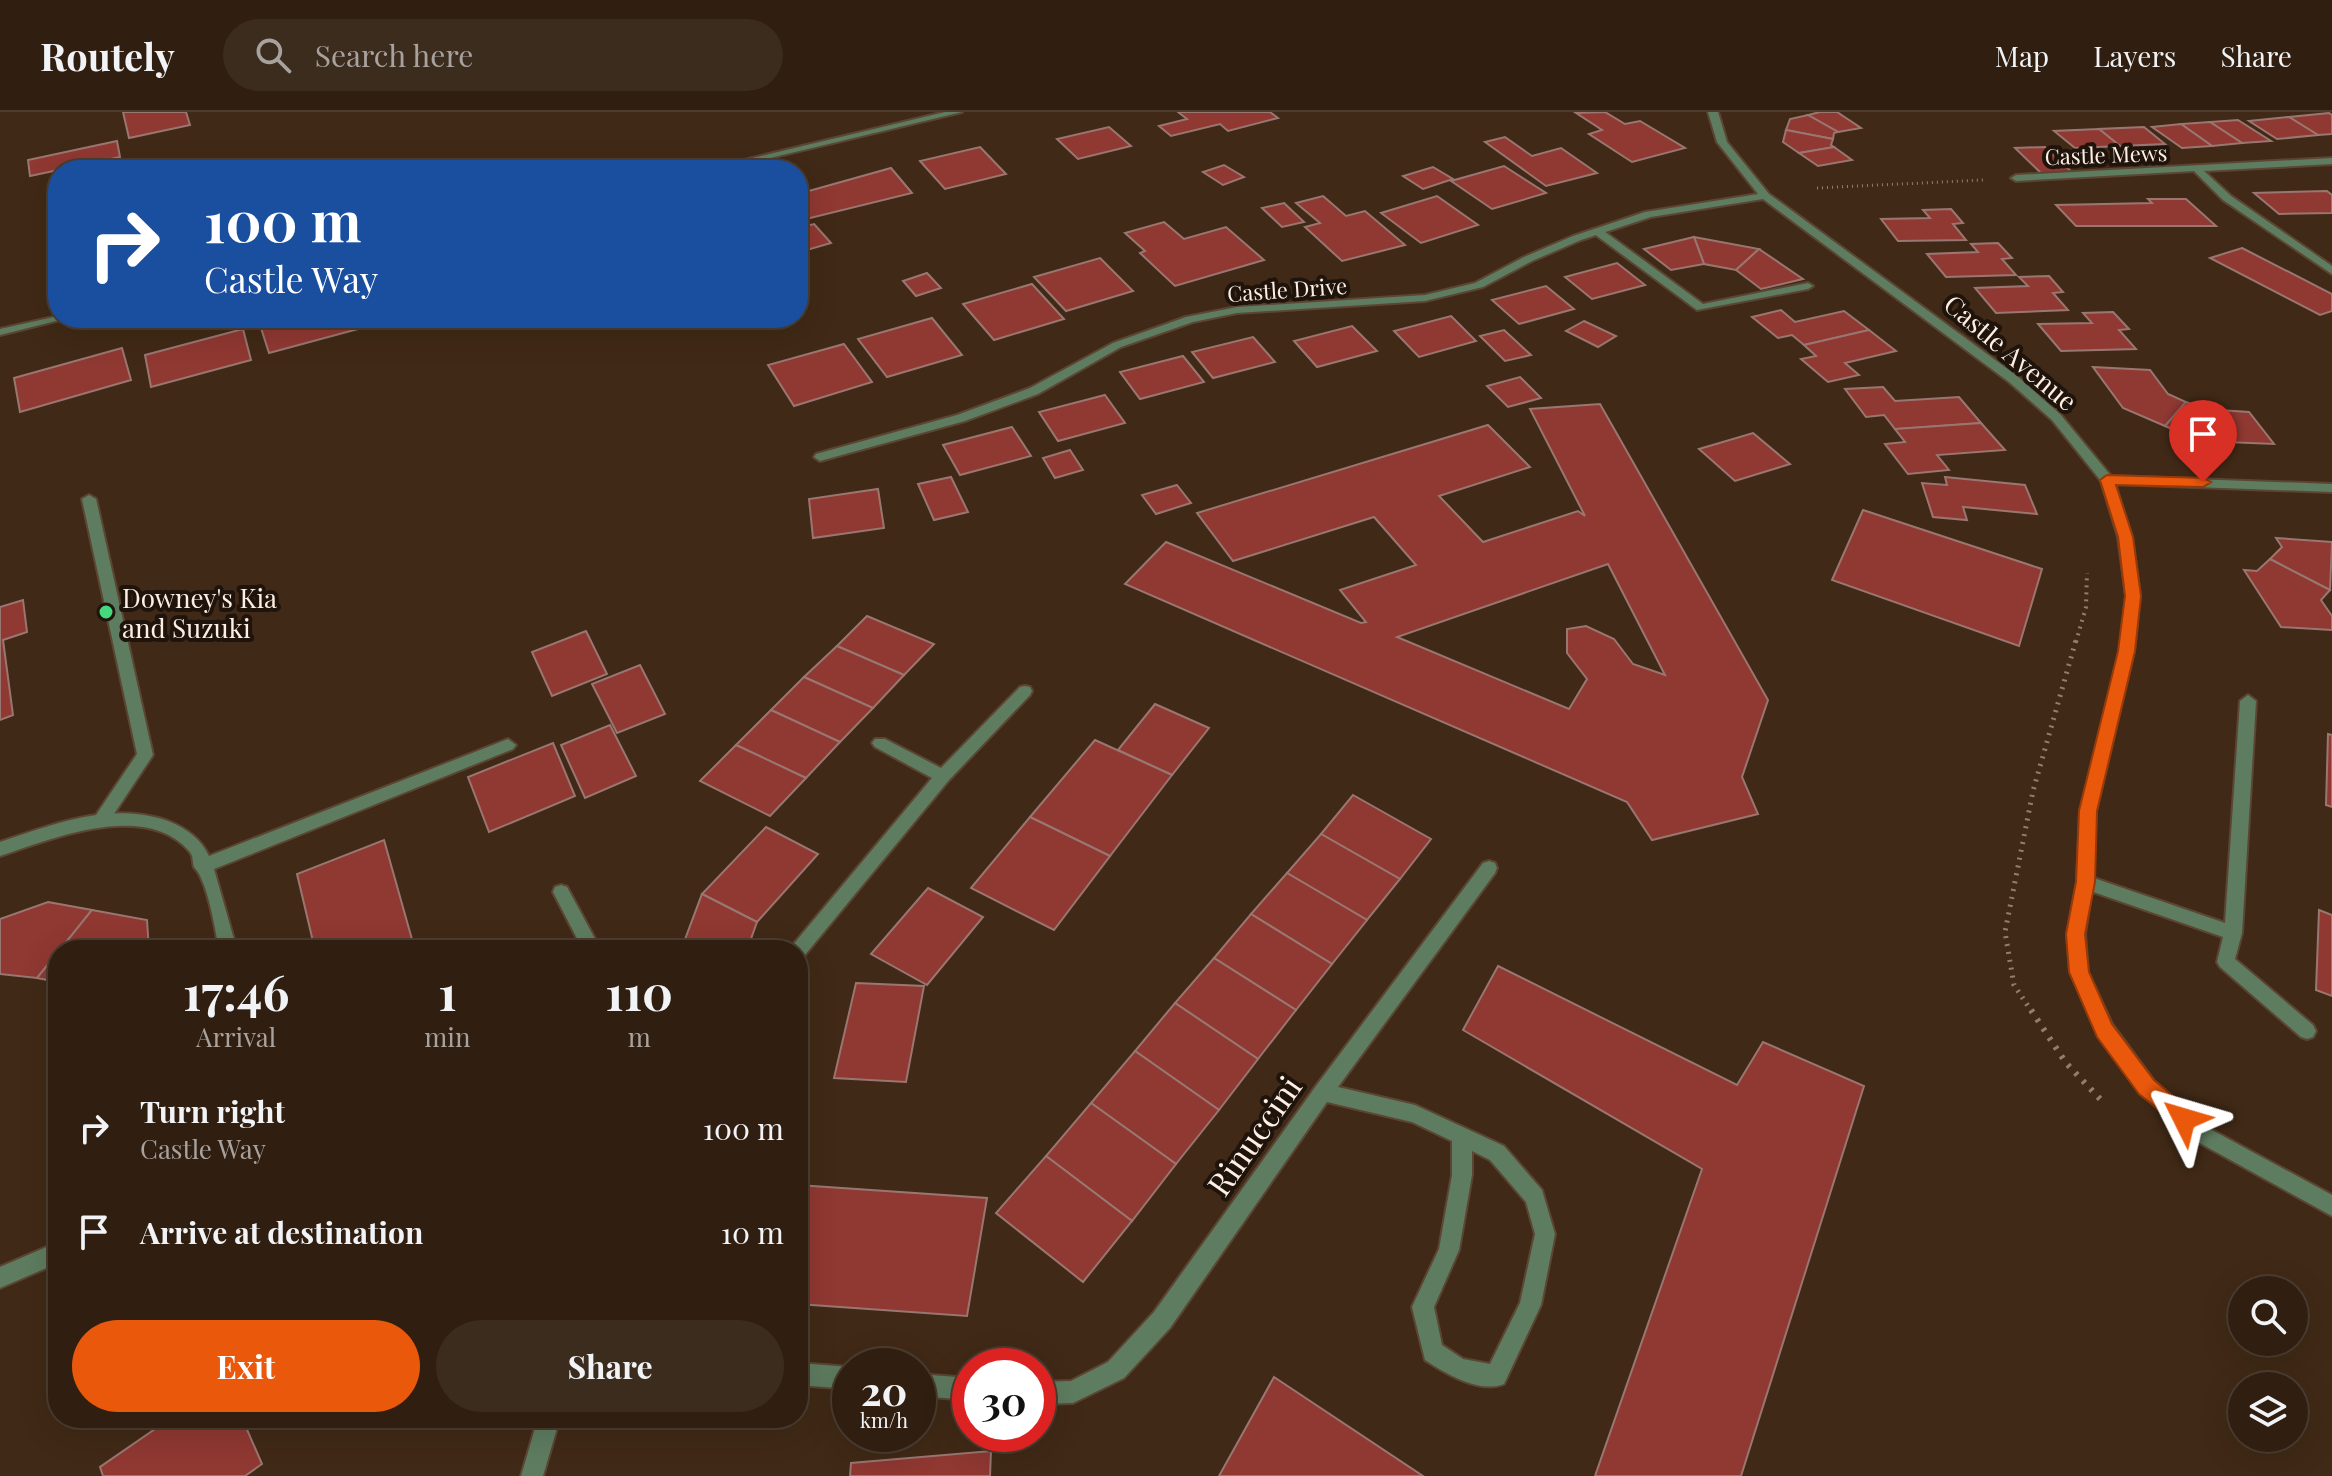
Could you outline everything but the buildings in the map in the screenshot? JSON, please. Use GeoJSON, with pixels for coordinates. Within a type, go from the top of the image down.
{"type":"FeatureCollection","features":[{"type":"Feature","properties":{"kind":"street"},"geometry":{"type":"LineString","coordinates":[[750,160],[957,112]]}},
{"type":"Feature","properties":{"kind":"street","name":"Castle Avenue"},"geometry":{"type":"LineString","coordinates":[[1713,112],[1722,142],[1762,193],[2013,379],[2056,417],[2107,480],[2125,537],[2133,596],[2127,651],[2088,811],[2085,882],[2076,934],[2079,972],[2105,1030],[2147,1087],[2203,1135],[2332,1206]]}},
{"type":"Feature","properties":{"kind":"street","name":"Castle Mews"},"geometry":{"type":"LineString","coordinates":[[2016,178],[2332,161]]}},
{"type":"Feature","properties":{"kind":"street","name":"Castle Mews"},"geometry":{"type":"LineString","coordinates":[[2198,170],[2239,207],[2332,271]]}},
{"type":"Feature","properties":{"kind":"street","name":"Castle Drive"},"geometry":{"type":"LineString","coordinates":[[820,457],[961,418],[1005,402],[1034,391],[1117,345],[1190,319],[1237,310],[1425,298],[1479,285],[1528,259],[1649,214],[1762,193]]}},
{"type":"Feature","properties":{"kind":"street"},"geometry":{"type":"LineString","coordinates":[[1597,231],[1701,308],[1808,286]]}},
{"type":"Feature","properties":{"kind":"street"},"geometry":{"type":"LineString","coordinates":[[0,332],[48,321]]}},
{"type":"Feature","properties":{"kind":"street"},"geometry":{"type":"LineString","coordinates":[[2107,480],[2332,488]]}},
{"type":"Feature","properties":{"kind":"street"},"geometry":{"type":"LineString","coordinates":[[89,499],[145,755],[100,821]]}},
{"type":"Feature","properties":{"kind":"street"},"geometry":{"type":"LineString","coordinates":[[807,940],[943,776],[1025,691]]}},
{"type":"Feature","properties":{"kind":"street"},"geometry":{"type":"LineString","coordinates":[[2248,701],[2233,933],[2226,962],[2307,1031]]}},
{"type":"Feature","properties":{"kind":"street"},"geometry":{"type":"LineString","coordinates":[[880,743],[943,776]]}},
{"type":"Feature","properties":{"kind":"street"},"geometry":{"type":"LineString","coordinates":[[202,866],[508,745]]}},
{"type":"Feature","properties":{"kind":"street"},"geometry":{"type":"LineString","coordinates":[[0,849],[100,821],[133,819],[161,824],[196,846],[226,940]]}},
{"type":"Feature","properties":{"kind":"street","name":"Rinuccini"},"geometry":{"type":"LineString","coordinates":[[1056,1392],[1073,1392],[1116,1370],[1162,1320],[1323,1092],[1489,868]]}},
{"type":"Feature","properties":{"kind":"street"},"geometry":{"type":"LineString","coordinates":[[2085,882],[2233,933]]}},
{"type":"Feature","properties":{"kind":"street"},"geometry":{"type":"LineString","coordinates":[[561,892],[587,940]]}},
{"type":"Feature","properties":{"kind":"street"},"geometry":{"type":"LineString","coordinates":[[1323,1092],[1415,1114],[1462,1136],[1497,1153],[1535,1197],[1545,1234],[1530,1305],[1496,1376],[1459,1369],[1433,1352],[1423,1307],[1449,1250],[1462,1175],[1462,1136]]}},
{"type":"Feature","properties":{"kind":"street"},"geometry":{"type":"LineString","coordinates":[[0,1278],[48,1256]]}},
{"type":"Feature","properties":{"kind":"street"},"geometry":{"type":"LineString","coordinates":[[808,1375],[832,1377]]}},
{"type":"Feature","properties":{"kind":"street"},"geometry":{"type":"LineString","coordinates":[[532,1476],[546,1428]]}},
{"type":"Feature","properties":{"kind":"path"},"geometry":{"type":"LineString","coordinates":[[1762,193],[2016,178]]}},
{"type":"Feature","properties":{"kind":"path"},"geometry":{"type":"LineString","coordinates":[[2087,568],[2086,607],[2033,791],[2005,932],[2014,985],[2066,1063],[2104,1103]]}},
{"type":"Feature","properties":{"kind":"place","name":"Downey's Kia and Suzuki"},"geometry":{"type":"Point","coordinates":[106,612]}},
{"type":"Feature","properties":{"kind":"route"},"geometry":{"type":"LineString","coordinates":[[2184,1119],[2147,1087],[2105,1030],[2079,972],[2076,934],[2085,882],[2088,811],[2127,651],[2133,596],[2125,537],[2107,480],[2203,482]]}}]}
